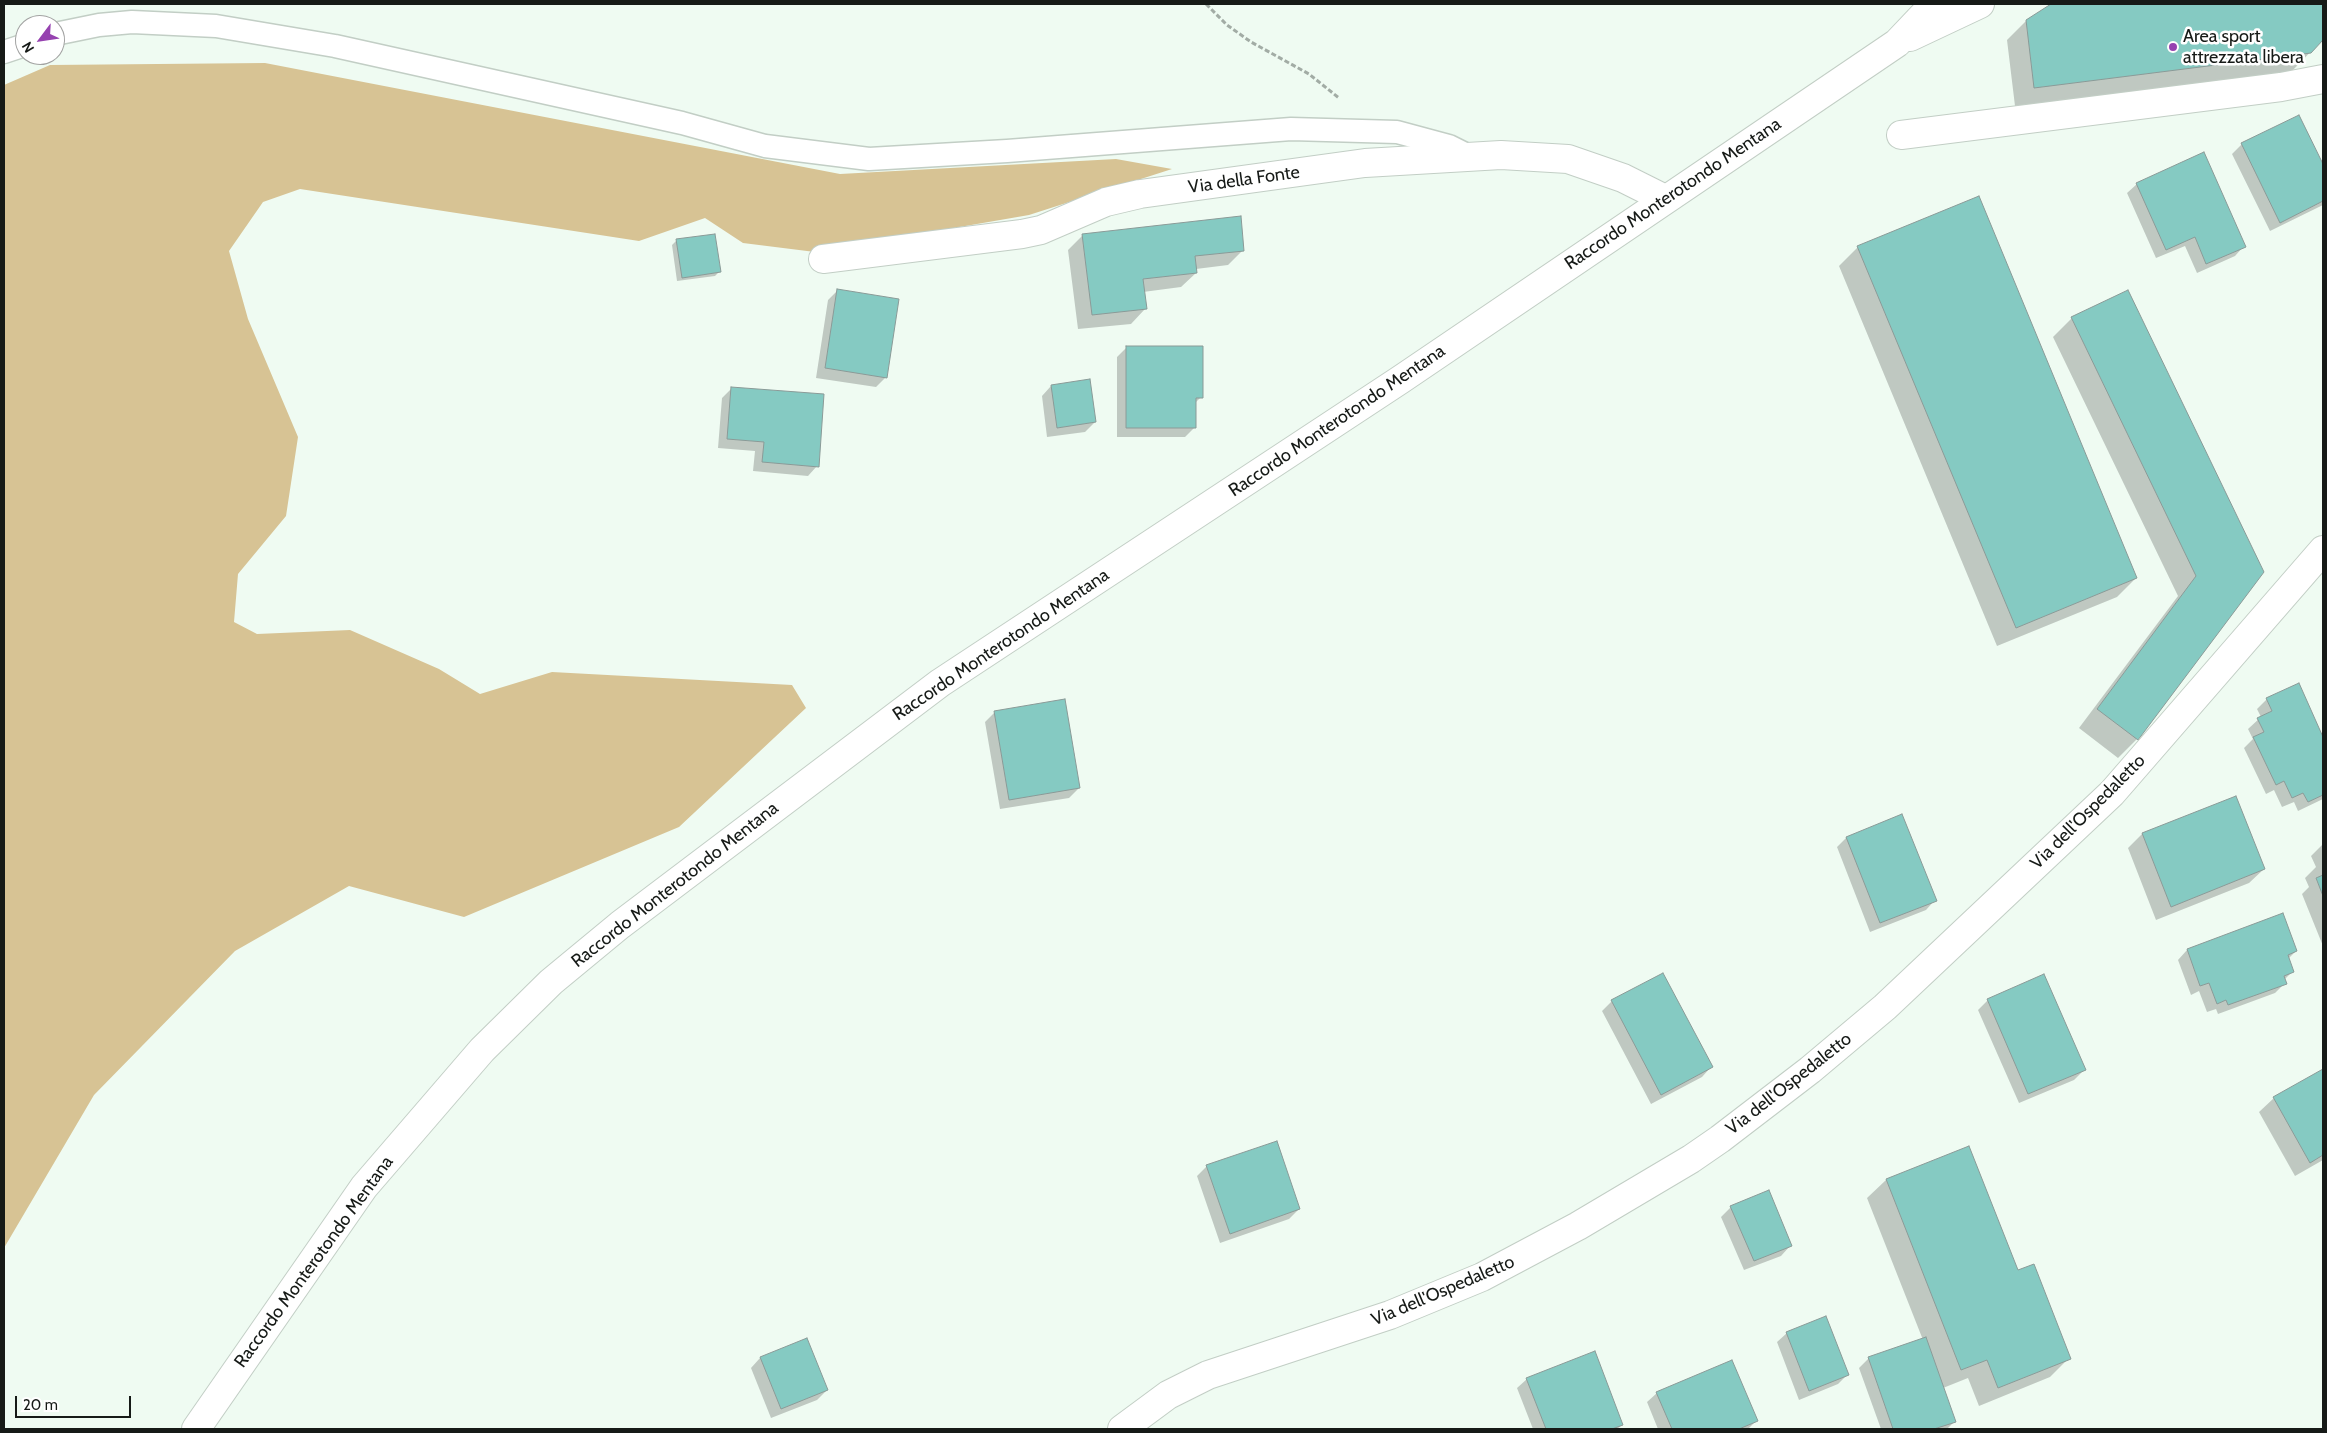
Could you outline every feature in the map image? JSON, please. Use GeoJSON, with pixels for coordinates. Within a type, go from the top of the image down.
{"type":"FeatureCollection","features":[{"type":"Feature","properties":{"kind":"street","name":"Raccordo Monterotondo Mentana"},"geometry":{"type":"LineString","coordinates":[[196,1429],[364,1187],[482,1050],[550,982],[620,925],[940,683],[1400,380],[1897,43],[1934,4]]}},
{"type":"Feature","properties":{"kind":"street"},"geometry":{"type":"LineString","coordinates":[[1897,43],[1980,4]]}},
{"type":"Feature","properties":{"kind":"street"},"geometry":{"type":"LineString","coordinates":[[1901,135],[2281,87],[2323,78]]}},
{"type":"Feature","properties":{"kind":"street","name":"Via della Fonte"},"geometry":{"type":"LineString","coordinates":[[823,258],[1041,230],[1089,208],[1140,194],[1365,163],[1520,154],[1568,159],[1616,175],[1665,199]]}},
{"type":"Feature","properties":{"kind":"street","name":"Via dell'Ospedaletto"},"geometry":{"type":"LineString","coordinates":[[1122,1429],[1168,1395],[1208,1376],[1390,1315],[1482,1277],[1578,1226],[1691,1159],[1720,1139],[1810,1070],[1885,1007],[2112,793],[2323,550]]}},
{"type":"Feature","properties":{"kind":"lane"},"geometry":{"type":"LineString","coordinates":[[65,32],[132,22],[216,26],[335,46],[682,123],[765,146],[869,159],[1007,151],[1291,129],[1397,132],[1449,146],[1471,157]]}},
{"type":"Feature","properties":{"kind":"path"},"geometry":{"type":"LineString","coordinates":[[1206,4],[1227,25],[1251,42],[1320,82],[1345,105],[1362,131]]}},
{"type":"Feature","properties":{"kind":"shaded area"},"geometry":{"type":"Polygon","coordinates":[[[265,63],[840,174],[1116,159],[1172,169],[1029,215],[815,252],[743,243],[705,218],[639,241],[300,189],[263,202],[229,251],[248,319],[298,437],[286,516],[238,574],[234,622],[257,634],[350,630],[439,669],[480,694],[552,672],[792,685],[806,708],[679,827],[464,917],[349,886],[235,951],[94,1095],[4,1248],[4,85],[50,65],[265,63]]]}},
{"type":"Feature","properties":{"kind":"building","name":"Area sport attrezzata libera"},"geometry":{"type":"Polygon","coordinates":[[[2051,4],[2323,4],[2323,40],[2311,53],[2034,88],[2026,20],[2051,4]]]}},
{"type":"Feature","properties":{"kind":"building"},"geometry":{"type":"Polygon","coordinates":[[[2299,115],[2323,164],[2323,201],[2280,223],[2241,143],[2299,115]]]}},
{"type":"Feature","properties":{"kind":"building"},"geometry":{"type":"Polygon","coordinates":[[[2204,152],[2246,247],[2206,264],[2195,237],[2166,250],[2136,183],[2204,152]]]}},
{"type":"Feature","properties":{"kind":"building"},"geometry":{"type":"Polygon","coordinates":[[[1979,196],[2137,578],[2016,628],[1857,246],[1979,196]]]}},
{"type":"Feature","properties":{"kind":"building"},"geometry":{"type":"Polygon","coordinates":[[[1241,216],[1244,251],[1195,256],[1197,273],[1143,279],[1147,309],[1092,315],[1082,234],[1241,216]]]}},
{"type":"Feature","properties":{"kind":"building"},"geometry":{"type":"Polygon","coordinates":[[[715,234],[721,272],[682,278],[676,239],[715,234]]]}},
{"type":"Feature","properties":{"kind":"building"},"geometry":{"type":"Polygon","coordinates":[[[837,289],[899,299],[887,378],[825,368],[837,289]]]}},
{"type":"Feature","properties":{"kind":"building"},"geometry":{"type":"Polygon","coordinates":[[[2128,290],[2264,572],[2138,740],[2097,709],[2196,576],[2071,317],[2128,290]]]}},
{"type":"Feature","properties":{"kind":"building"},"geometry":{"type":"Polygon","coordinates":[[[1126,346],[1203,346],[1203,398],[1196,398],[1196,428],[1126,428],[1126,346]]]}},
{"type":"Feature","properties":{"kind":"building"},"geometry":{"type":"Polygon","coordinates":[[[1090,379],[1096,422],[1057,428],[1051,385],[1090,379]]]}},
{"type":"Feature","properties":{"kind":"building"},"geometry":{"type":"Polygon","coordinates":[[[731,387],[824,394],[819,467],[762,462],[764,442],[727,439],[731,387]]]}},
{"type":"Feature","properties":{"kind":"building"},"geometry":{"type":"Polygon","coordinates":[[[2299,683],[2323,737],[2323,795],[2308,802],[2303,793],[2292,798],[2284,781],[2276,785],[2253,737],[2264,732],[2257,718],[2272,711],[2266,698],[2299,683]]]}},
{"type":"Feature","properties":{"kind":"building"},"geometry":{"type":"Polygon","coordinates":[[[1065,699],[1080,788],[1009,800],[994,711],[1065,699]]]}},
{"type":"Feature","properties":{"kind":"building"},"geometry":{"type":"Polygon","coordinates":[[[2236,796],[2265,869],[2171,907],[2142,833],[2236,796]]]}},
{"type":"Feature","properties":{"kind":"building"},"geometry":{"type":"Polygon","coordinates":[[[1902,814],[1937,901],[1880,923],[1846,837],[1902,814]]]}},
{"type":"Feature","properties":{"kind":"building"},"geometry":{"type":"Polygon","coordinates":[[[2323,875],[2323,896],[2316,878],[2323,875]]]}},
{"type":"Feature","properties":{"kind":"building"},"geometry":{"type":"Polygon","coordinates":[[[2283,913],[2297,951],[2288,955],[2294,972],[2284,976],[2287,984],[2228,1005],[2226,1000],[2217,1004],[2209,983],[2200,986],[2187,949],[2283,913]]]}},
{"type":"Feature","properties":{"kind":"building"},"geometry":{"type":"Polygon","coordinates":[[[1663,973],[1713,1067],[1661,1095],[1611,1000],[1663,973]]]}},
{"type":"Feature","properties":{"kind":"building"},"geometry":{"type":"Polygon","coordinates":[[[2044,974],[2086,1070],[2028,1094],[1987,999],[2044,974]]]}},
{"type":"Feature","properties":{"kind":"building"},"geometry":{"type":"Polygon","coordinates":[[[2323,1069],[2323,1155],[2310,1163],[2273,1097],[2323,1069]]]}},
{"type":"Feature","properties":{"kind":"building"},"geometry":{"type":"Polygon","coordinates":[[[1277,1141],[1300,1209],[1230,1234],[1206,1165],[1277,1141]]]}},
{"type":"Feature","properties":{"kind":"building"},"geometry":{"type":"Polygon","coordinates":[[[1969,1146],[2018,1270],[2034,1264],[2071,1359],[1998,1388],[1987,1360],[1961,1370],[1886,1179],[1969,1146]]]}},
{"type":"Feature","properties":{"kind":"building"},"geometry":{"type":"Polygon","coordinates":[[[1769,1190],[1792,1246],[1754,1261],[1730,1206],[1769,1190]]]}},
{"type":"Feature","properties":{"kind":"building"},"geometry":{"type":"Polygon","coordinates":[[[1826,1316],[1849,1375],[1809,1391],[1786,1332],[1826,1316]]]}},
{"type":"Feature","properties":{"kind":"building"},"geometry":{"type":"Polygon","coordinates":[[[1926,1337],[1956,1422],[1934,1429],[1893,1429],[1868,1357],[1926,1337]]]}},
{"type":"Feature","properties":{"kind":"building"},"geometry":{"type":"Polygon","coordinates":[[[807,1338],[828,1390],[781,1409],[760,1357],[807,1338]]]}},
{"type":"Feature","properties":{"kind":"building"},"geometry":{"type":"Polygon","coordinates":[[[1595,1351],[1623,1425],[1612,1429],[1546,1429],[1526,1378],[1595,1351]]]}},
{"type":"Feature","properties":{"kind":"building"},"geometry":{"type":"Polygon","coordinates":[[[1732,1360],[1758,1421],[1739,1429],[1672,1429],[1656,1392],[1732,1360]]]}},
{"type":"Feature","properties":{"kind":"place","name":"Area sport attrezzata libera"},"geometry":{"type":"Point","coordinates":[2173,47]}}]}
